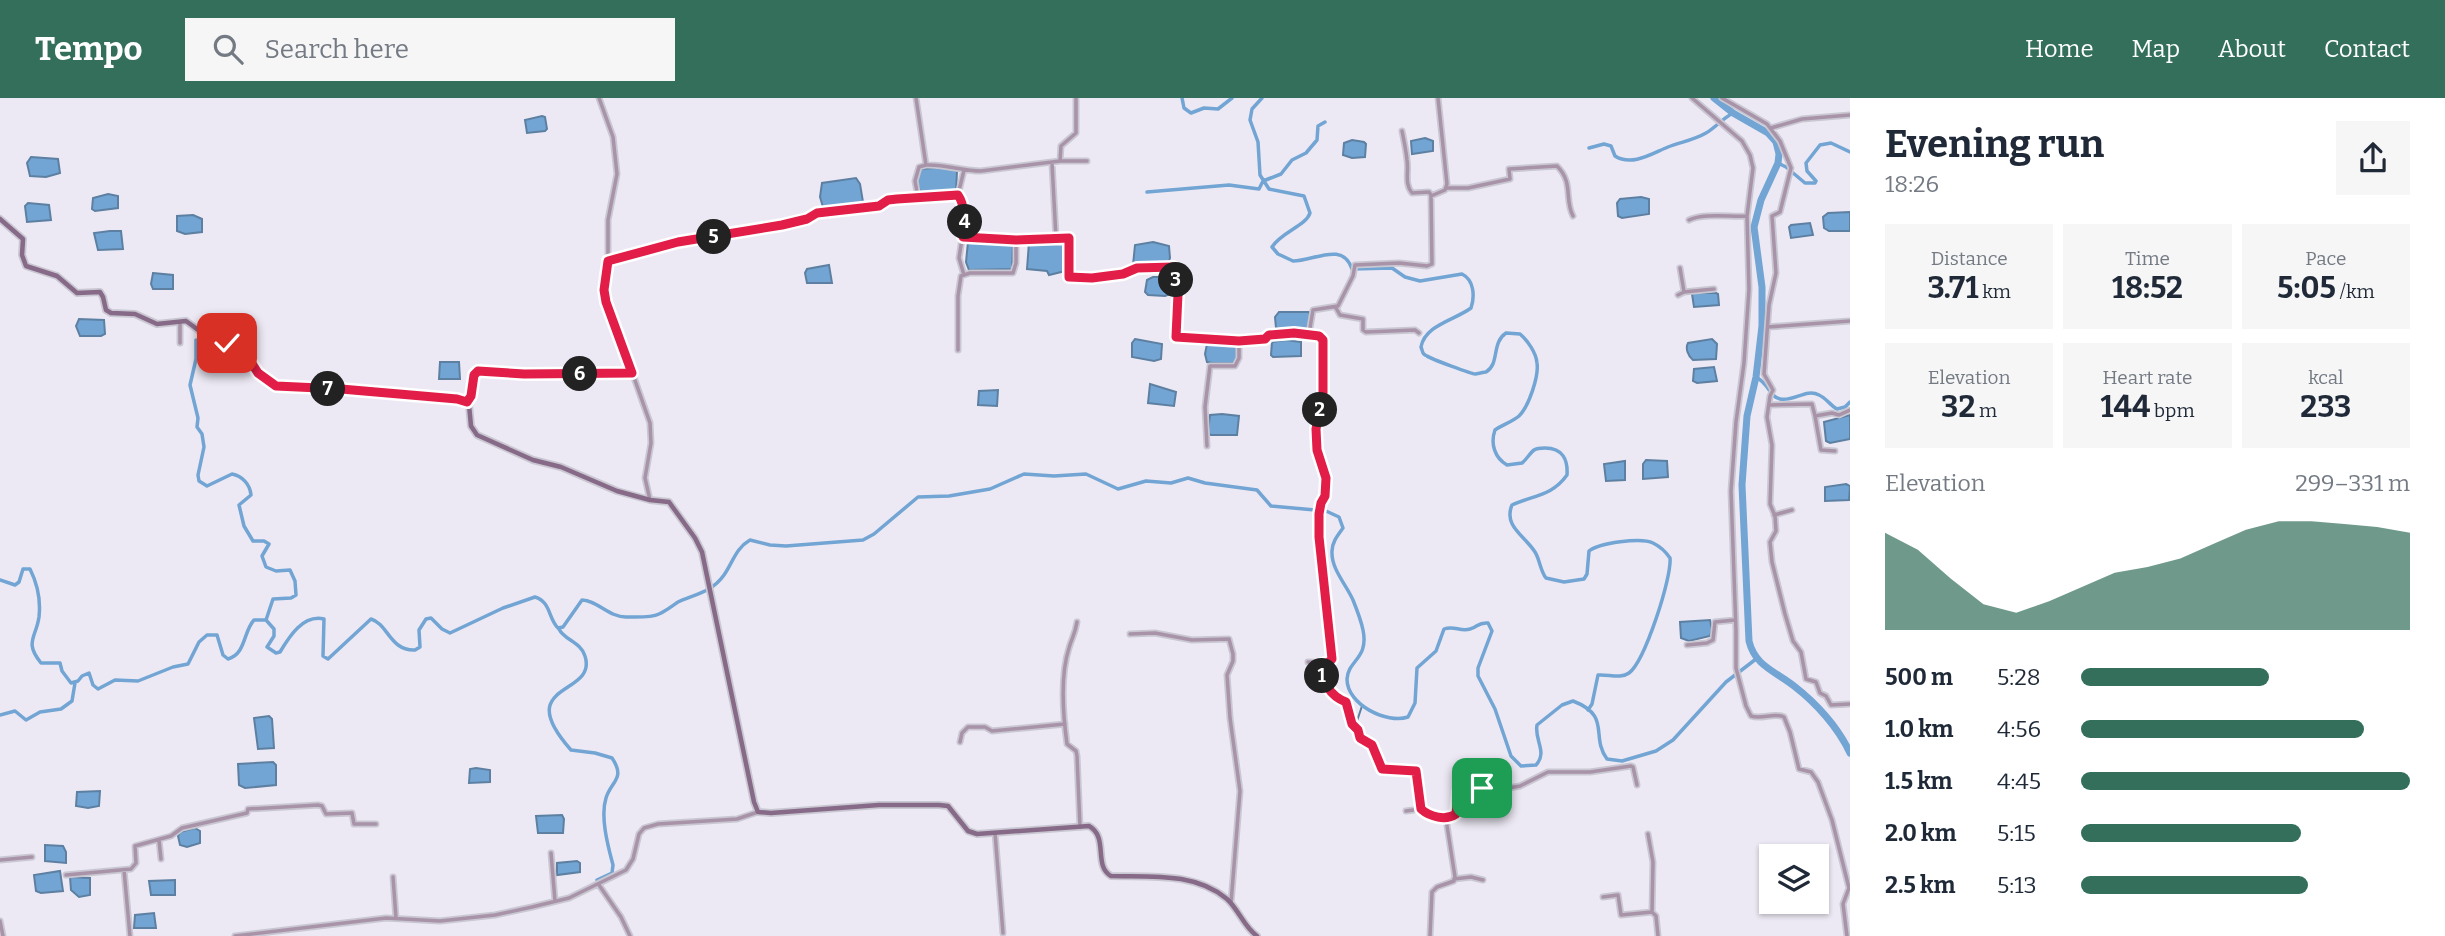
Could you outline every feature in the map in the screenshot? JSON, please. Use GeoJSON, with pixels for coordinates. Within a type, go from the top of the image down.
{"type":"FeatureCollection","features":[{"type":"Feature","properties":{"kind":"main road"},"geometry":{"type":"LineString","coordinates":[[0,219],[22,237],[22,255],[26,266],[57,276],[77,293],[100,292],[108,312],[135,314],[157,324],[179,320],[189,322],[241,352],[251,361],[258,373],[276,386],[457,399],[467,402],[471,428],[477,435],[533,460],[561,467],[608,487],[671,504],[702,552],[758,811],[771,813],[879,805],[939,805],[948,806],[968,831],[977,834],[1091,827],[1097,832],[1103,868],[1107,874],[1184,880],[1210,888],[1231,903],[1248,929],[1257,936]]}},
{"type":"Feature","properties":{"kind":"street"},"geometry":{"type":"LineString","coordinates":[[599,98],[613,137],[617,166],[608,220],[608,261],[604,290],[651,428],[645,478],[654,500]]}},
{"type":"Feature","properties":{"kind":"street"},"geometry":{"type":"LineString","coordinates":[[916,98],[926,165]]}},
{"type":"Feature","properties":{"kind":"street"},"geometry":{"type":"LineString","coordinates":[[1060,161],[1061,146],[1076,133],[1076,98]]}},
{"type":"Feature","properties":{"kind":"street"},"geometry":{"type":"LineString","coordinates":[[1438,98],[1447,188]]}},
{"type":"Feature","properties":{"kind":"street"},"geometry":{"type":"LineString","coordinates":[[1692,98],[1742,141],[1752,161],[1753,177],[1747,216],[1749,289],[1731,491],[1737,630],[1735,667],[1751,716],[1784,717],[1793,740],[1799,769],[1811,772],[1818,782],[1836,835],[1849,888],[1843,904],[1847,936]]}},
{"type":"Feature","properties":{"kind":"street"},"geometry":{"type":"LineString","coordinates":[[1722,98],[1771,128],[1780,141],[1791,168],[1780,212],[1772,216],[1776,273],[1769,305],[1764,374],[1773,391],[1767,417],[1772,449],[1770,508],[1774,515],[1776,533],[1770,542],[1773,569],[1793,641],[1801,652],[1806,677],[1816,682],[1820,693],[1826,696],[1831,705],[1850,704]]}},
{"type":"Feature","properties":{"kind":"street"},"geometry":{"type":"LineString","coordinates":[[1771,128],[1802,119],[1850,115]]}},
{"type":"Feature","properties":{"kind":"street"},"geometry":{"type":"LineString","coordinates":[[1336,308],[1354,269],[1383,263],[1427,266],[1432,264],[1431,196],[1429,192],[1412,194],[1409,191],[1408,161],[1402,131]]}},
{"type":"Feature","properties":{"kind":"street"},"geometry":{"type":"LineString","coordinates":[[918,198],[915,176],[919,167],[926,165],[949,165],[964,170],[981,171],[1052,161],[1087,161]]}},
{"type":"Feature","properties":{"kind":"street"},"geometry":{"type":"LineString","coordinates":[[1052,161],[1056,238]]}},
{"type":"Feature","properties":{"kind":"street"},"geometry":{"type":"LineString","coordinates":[[1431,196],[1447,188],[1468,188],[1510,179],[1509,169],[1557,166],[1568,183],[1573,216]]}},
{"type":"Feature","properties":{"kind":"street"},"geometry":{"type":"LineString","coordinates":[[964,170],[958,195],[965,220],[959,258],[964,275]]}},
{"type":"Feature","properties":{"kind":"street"},"geometry":{"type":"LineString","coordinates":[[608,261],[678,242],[782,225],[807,219],[817,213],[879,206],[888,200],[958,195]]}},
{"type":"Feature","properties":{"kind":"street"},"geometry":{"type":"LineString","coordinates":[[1689,220],[1706,215],[1725,218],[1747,216]]}},
{"type":"Feature","properties":{"kind":"street"},"geometry":{"type":"LineString","coordinates":[[963,237],[1016,240],[1069,238],[1069,277],[1092,278],[1123,274],[1137,268],[1173,267],[1178,294],[1176,337],[1239,341],[1265,339],[1269,335],[1319,336],[1324,345],[1323,393],[1316,429],[1317,450],[1325,471],[1326,489],[1319,514],[1320,548],[1332,659],[1322,664],[1308,662]]}},
{"type":"Feature","properties":{"kind":"street"},"geometry":{"type":"LineString","coordinates":[[964,275],[1013,273],[1016,240]]}},
{"type":"Feature","properties":{"kind":"street"},"geometry":{"type":"LineString","coordinates":[[1680,268],[1684,292]]}},
{"type":"Feature","properties":{"kind":"street"},"geometry":{"type":"LineString","coordinates":[[958,350],[959,282],[964,275]]}},
{"type":"Feature","properties":{"kind":"street"},"geometry":{"type":"LineString","coordinates":[[1678,295],[1714,289]]}},
{"type":"Feature","properties":{"kind":"street"},"geometry":{"type":"LineString","coordinates":[[1336,308],[1340,314],[1363,319],[1363,330],[1366,332],[1419,332]]}},
{"type":"Feature","properties":{"kind":"street"},"geometry":{"type":"LineString","coordinates":[[1309,334],[1313,310],[1336,308]]}},
{"type":"Feature","properties":{"kind":"street"},"geometry":{"type":"LineString","coordinates":[[179,320],[180,343]]}},
{"type":"Feature","properties":{"kind":"street"},"geometry":{"type":"LineString","coordinates":[[1768,327],[1850,321]]}},
{"type":"Feature","properties":{"kind":"street"},"geometry":{"type":"LineString","coordinates":[[1207,446],[1205,407],[1210,366],[1235,366],[1239,358],[1239,341]]}},
{"type":"Feature","properties":{"kind":"street"},"geometry":{"type":"LineString","coordinates":[[467,402],[471,396],[474,375],[478,371],[524,374],[632,373]]}},
{"type":"Feature","properties":{"kind":"street"},"geometry":{"type":"LineString","coordinates":[[1770,405],[1812,404],[1821,450],[1835,451]]}},
{"type":"Feature","properties":{"kind":"street"},"geometry":{"type":"LineString","coordinates":[[1815,416],[1832,413],[1839,415],[1850,410]]}},
{"type":"Feature","properties":{"kind":"street"},"geometry":{"type":"LineString","coordinates":[[1774,515],[1792,510]]}},
{"type":"Feature","properties":{"kind":"street"},"geometry":{"type":"LineString","coordinates":[[1688,645],[1707,643],[1713,639],[1715,622],[1735,620]]}},
{"type":"Feature","properties":{"kind":"street"},"geometry":{"type":"LineString","coordinates":[[1077,622],[1064,677],[1067,744],[1076,751],[1077,756],[1080,827]]}},
{"type":"Feature","properties":{"kind":"street"},"geometry":{"type":"LineString","coordinates":[[1130,634],[1155,634],[1192,640],[1229,639],[1233,654],[1233,662],[1227,675],[1230,718],[1240,791],[1231,903]]}},
{"type":"Feature","properties":{"kind":"street"},"geometry":{"type":"LineString","coordinates":[[1322,664],[1323,679],[1336,698],[1348,705],[1354,727],[1360,738],[1372,745],[1382,769],[1416,771],[1421,809]]}},
{"type":"Feature","properties":{"kind":"street"},"geometry":{"type":"LineString","coordinates":[[960,742],[962,733],[968,727],[985,727],[992,731],[1065,724]]}},
{"type":"Feature","properties":{"kind":"street"},"geometry":{"type":"LineString","coordinates":[[1406,811],[1421,809],[1430,815],[1446,819],[1456,814],[1460,789],[1476,787],[1489,791],[1511,788],[1548,772],[1590,772],[1631,766],[1637,785]]}},
{"type":"Feature","properties":{"kind":"street"},"geometry":{"type":"LineString","coordinates":[[66,875],[131,869],[135,866],[135,846],[171,836],[182,828],[247,813],[248,809],[318,804],[326,814],[352,813],[354,824],[376,824]]}},
{"type":"Feature","properties":{"kind":"street"},"geometry":{"type":"LineString","coordinates":[[235,936],[396,918],[440,921],[495,915],[569,898],[630,866],[639,834],[644,828],[658,824],[737,819],[758,811]]}},
{"type":"Feature","properties":{"kind":"street"},"geometry":{"type":"LineString","coordinates":[[1446,819],[1454,879]]}},
{"type":"Feature","properties":{"kind":"street"},"geometry":{"type":"LineString","coordinates":[[995,833],[1003,933]]}},
{"type":"Feature","properties":{"kind":"street"},"geometry":{"type":"LineString","coordinates":[[1648,834],[1653,862],[1652,912],[1656,916],[1658,936]]}},
{"type":"Feature","properties":{"kind":"street"},"geometry":{"type":"LineString","coordinates":[[159,840],[161,859]]}},
{"type":"Feature","properties":{"kind":"street"},"geometry":{"type":"LineString","coordinates":[[551,853],[555,901]]}},
{"type":"Feature","properties":{"kind":"street"},"geometry":{"type":"LineString","coordinates":[[0,860],[32,857]]}},
{"type":"Feature","properties":{"kind":"street"},"geometry":{"type":"LineString","coordinates":[[124,870],[130,936]]}},
{"type":"Feature","properties":{"kind":"street"},"geometry":{"type":"LineString","coordinates":[[393,877],[396,918]]}},
{"type":"Feature","properties":{"kind":"street"},"geometry":{"type":"LineString","coordinates":[[1430,936],[1432,892],[1454,879],[1471,877],[1483,880]]}},
{"type":"Feature","properties":{"kind":"street"},"geometry":{"type":"LineString","coordinates":[[599,884],[631,936]]}},
{"type":"Feature","properties":{"kind":"street"},"geometry":{"type":"LineString","coordinates":[[1602,897],[1618,895],[1621,915],[1652,912]]}},
{"type":"Feature","properties":{"kind":"street"},"geometry":{"type":"LineString","coordinates":[[0,921],[3,936]]}},
{"type":"Feature","properties":{"kind":"water"},"geometry":{"type":"Polygon","coordinates":[[[545,117],[547,129],[527,133],[525,120],[545,117]]]}},
{"type":"Feature","properties":{"kind":"water"},"geometry":{"type":"Polygon","coordinates":[[[1425,138],[1433,141],[1433,151],[1412,154],[1411,141],[1425,138]]]}},
{"type":"Feature","properties":{"kind":"water"},"geometry":{"type":"Polygon","coordinates":[[[1352,140],[1366,144],[1365,157],[1352,158],[1343,155],[1344,143],[1352,140]]]}},
{"type":"Feature","properties":{"kind":"water"},"geometry":{"type":"Polygon","coordinates":[[[31,157],[58,159],[60,173],[46,177],[30,176],[27,163],[31,157]]]}},
{"type":"Feature","properties":{"kind":"water"},"geometry":{"type":"Polygon","coordinates":[[[949,167],[957,171],[956,192],[921,194],[917,182],[919,169],[949,167]]]}},
{"type":"Feature","properties":{"kind":"water"},"geometry":{"type":"Polygon","coordinates":[[[856,178],[860,184],[861,204],[830,209],[823,207],[820,197],[822,183],[856,178]]]}},
{"type":"Feature","properties":{"kind":"water"},"geometry":{"type":"Polygon","coordinates":[[[108,194],[118,196],[118,208],[95,211],[92,209],[93,198],[108,194]]]}},
{"type":"Feature","properties":{"kind":"water"},"geometry":{"type":"Polygon","coordinates":[[[1620,199],[1649,199],[1649,214],[1622,218],[1618,216],[1617,203],[1620,199]]]}},
{"type":"Feature","properties":{"kind":"water"},"geometry":{"type":"Polygon","coordinates":[[[28,203],[49,205],[51,220],[27,222],[25,206],[28,203]]]}},
{"type":"Feature","properties":{"kind":"water"},"geometry":{"type":"Polygon","coordinates":[[[1850,212],[1850,231],[1829,231],[1824,228],[1823,217],[1828,213],[1850,212]]]}},
{"type":"Feature","properties":{"kind":"water"},"geometry":{"type":"Polygon","coordinates":[[[193,215],[202,219],[202,232],[185,234],[177,231],[177,216],[193,215]]]}},
{"type":"Feature","properties":{"kind":"water"},"geometry":{"type":"Polygon","coordinates":[[[1810,223],[1813,235],[1791,238],[1791,225],[1810,223]]]}},
{"type":"Feature","properties":{"kind":"water"},"geometry":{"type":"Polygon","coordinates":[[[121,231],[123,249],[98,250],[94,233],[121,231]]]}},
{"type":"Feature","properties":{"kind":"water"},"geometry":{"type":"Polygon","coordinates":[[[974,239],[1013,243],[1012,269],[969,270],[966,262],[968,242],[974,239]]]}},
{"type":"Feature","properties":{"kind":"water"},"geometry":{"type":"Polygon","coordinates":[[[1061,240],[1067,243],[1065,271],[1049,275],[1047,271],[1027,269],[1029,242],[1061,240]]]}},
{"type":"Feature","properties":{"kind":"water"},"geometry":{"type":"Polygon","coordinates":[[[1153,242],[1169,246],[1168,264],[1133,265],[1135,245],[1153,242]]]}},
{"type":"Feature","properties":{"kind":"water"},"geometry":{"type":"Polygon","coordinates":[[[829,265],[832,283],[807,283],[807,269],[829,265]]]}},
{"type":"Feature","properties":{"kind":"water"},"geometry":{"type":"Polygon","coordinates":[[[153,273],[173,275],[173,289],[153,289],[153,273]]]}},
{"type":"Feature","properties":{"kind":"water"},"geometry":{"type":"Polygon","coordinates":[[[1153,277],[1170,281],[1170,294],[1148,295],[1145,292],[1147,280],[1153,277]]]}},
{"type":"Feature","properties":{"kind":"water"},"geometry":{"type":"Polygon","coordinates":[[[1694,293],[1716,293],[1719,305],[1694,307],[1694,293]]]}},
{"type":"Feature","properties":{"kind":"water"},"geometry":{"type":"Polygon","coordinates":[[[1279,312],[1309,312],[1308,331],[1284,331],[1276,328],[1275,317],[1279,312]]]}},
{"type":"Feature","properties":{"kind":"water"},"geometry":{"type":"Polygon","coordinates":[[[79,319],[104,320],[105,334],[80,336],[76,326],[79,319]]]}},
{"type":"Feature","properties":{"kind":"water"},"geometry":{"type":"Polygon","coordinates":[[[1135,339],[1162,344],[1161,359],[1154,361],[1132,357],[1132,343],[1135,339]]]}},
{"type":"Feature","properties":{"kind":"water"},"geometry":{"type":"Polygon","coordinates":[[[1712,339],[1717,344],[1716,359],[1691,358],[1687,350],[1688,343],[1712,339]]]}},
{"type":"Feature","properties":{"kind":"water"},"geometry":{"type":"Polygon","coordinates":[[[1233,342],[1237,345],[1235,363],[1207,362],[1207,344],[1233,342]]]}},
{"type":"Feature","properties":{"kind":"water"},"geometry":{"type":"Polygon","coordinates":[[[1272,342],[1301,342],[1301,356],[1271,355],[1272,342]]]}},
{"type":"Feature","properties":{"kind":"water"},"geometry":{"type":"Polygon","coordinates":[[[440,362],[459,362],[460,379],[439,379],[440,362]]]}},
{"type":"Feature","properties":{"kind":"water"},"geometry":{"type":"Polygon","coordinates":[[[1714,367],[1717,381],[1693,381],[1694,369],[1714,367]]]}},
{"type":"Feature","properties":{"kind":"water"},"geometry":{"type":"Polygon","coordinates":[[[1150,384],[1176,392],[1174,406],[1148,403],[1150,384]]]}},
{"type":"Feature","properties":{"kind":"water"},"geometry":{"type":"Polygon","coordinates":[[[998,390],[997,406],[978,405],[979,391],[998,390]]]}},
{"type":"Feature","properties":{"kind":"water"},"geometry":{"type":"Polygon","coordinates":[[[1210,415],[1239,416],[1237,435],[1208,433],[1210,415]]]}},
{"type":"Feature","properties":{"kind":"water"},"geometry":{"type":"Polygon","coordinates":[[[1850,415],[1850,439],[1830,443],[1826,441],[1824,422],[1850,415]]]}},
{"type":"Feature","properties":{"kind":"water"},"geometry":{"type":"Polygon","coordinates":[[[1646,460],[1667,461],[1668,477],[1643,479],[1643,464],[1646,460]]]}},
{"type":"Feature","properties":{"kind":"water"},"geometry":{"type":"Polygon","coordinates":[[[1625,461],[1625,480],[1606,481],[1604,464],[1625,461]]]}},
{"type":"Feature","properties":{"kind":"water"},"geometry":{"type":"Polygon","coordinates":[[[1846,484],[1850,486],[1849,500],[1825,501],[1825,487],[1846,484]]]}},
{"type":"Feature","properties":{"kind":"water"},"geometry":{"type":"Polygon","coordinates":[[[1710,620],[1710,636],[1689,641],[1681,638],[1680,622],[1710,620]]]}},
{"type":"Feature","properties":{"kind":"water"},"geometry":{"type":"Polygon","coordinates":[[[269,716],[272,719],[274,748],[258,749],[254,718],[269,716]]]}},
{"type":"Feature","properties":{"kind":"water"},"geometry":{"type":"Polygon","coordinates":[[[273,762],[276,765],[276,785],[245,788],[239,785],[238,764],[273,762]]]}},
{"type":"Feature","properties":{"kind":"water"},"geometry":{"type":"Polygon","coordinates":[[[470,769],[490,770],[490,782],[469,783],[470,769]]]}},
{"type":"Feature","properties":{"kind":"water"},"geometry":{"type":"Polygon","coordinates":[[[100,791],[99,806],[76,806],[77,792],[100,791]]]}},
{"type":"Feature","properties":{"kind":"water"},"geometry":{"type":"Polygon","coordinates":[[[562,815],[563,833],[538,833],[536,816],[562,815]]]}},
{"type":"Feature","properties":{"kind":"water"},"geometry":{"type":"Polygon","coordinates":[[[195,828],[200,831],[200,843],[187,847],[180,845],[180,832],[195,828]]]}},
{"type":"Feature","properties":{"kind":"water"},"geometry":{"type":"Polygon","coordinates":[[[45,845],[63,846],[66,863],[45,861],[45,845]]]}},
{"type":"Feature","properties":{"kind":"water"},"geometry":{"type":"Polygon","coordinates":[[[557,863],[580,863],[580,872],[557,875],[557,863]]]}},
{"type":"Feature","properties":{"kind":"water"},"geometry":{"type":"Polygon","coordinates":[[[60,871],[63,891],[36,891],[34,875],[60,871]]]}},
{"type":"Feature","properties":{"kind":"water"},"geometry":{"type":"Polygon","coordinates":[[[70,877],[90,878],[90,895],[79,897],[71,890],[70,877]]]}},
{"type":"Feature","properties":{"kind":"water"},"geometry":{"type":"Polygon","coordinates":[[[175,880],[175,895],[151,895],[149,881],[175,880]]]}},
{"type":"Feature","properties":{"kind":"water"},"geometry":{"type":"Polygon","coordinates":[[[154,913],[156,928],[134,928],[135,915],[154,913]]]}},
{"type":"Feature","properties":{"kind":"waterway"},"geometry":{"type":"LineString","coordinates":[[1182,98],[1184,108],[1191,113],[1204,108],[1218,109],[1232,98]]}},
{"type":"Feature","properties":{"kind":"waterway"},"geometry":{"type":"LineString","coordinates":[[1262,98],[1252,109],[1250,120],[1258,142],[1260,175],[1269,189],[1304,196],[1310,213],[1304,222],[1281,237],[1272,247],[1278,254],[1293,261],[1335,254],[1348,261],[1352,269],[1392,268],[1405,277],[1420,281],[1462,274],[1469,280],[1472,289],[1471,308],[1434,328],[1428,333],[1421,347],[1425,355],[1451,366],[1475,374],[1486,372],[1493,364],[1501,337],[1506,333],[1520,334],[1531,347],[1537,369],[1530,398],[1519,416],[1495,430],[1493,445],[1497,455],[1507,465],[1522,463],[1534,450],[1541,448],[1556,450],[1567,464],[1567,475],[1561,482],[1549,491],[1512,505],[1510,512],[1513,525],[1535,552],[1546,578],[1564,582],[1584,579],[1589,551],[1620,542],[1647,541],[1662,549],[1670,558],[1662,600],[1642,653],[1626,675],[1598,675],[1592,704],[1588,710]]}},
{"type":"Feature","properties":{"kind":"waterway"},"geometry":{"type":"LineString","coordinates":[[1714,98],[1733,113],[1768,133],[1776,142],[1779,154],[1778,163],[1761,200],[1754,227],[1762,287],[1762,326],[1756,377],[1747,416],[1742,485],[1749,641],[1761,662],[1802,693],[1826,716],[1850,753]]}},
{"type":"Feature","properties":{"kind":"waterway"},"geometry":{"type":"LineString","coordinates":[[1589,148],[1604,144],[1611,146],[1615,156],[1635,160],[1701,135],[1733,113]]}},
{"type":"Feature","properties":{"kind":"waterway"},"geometry":{"type":"LineString","coordinates":[[1147,192],[1229,185],[1259,189],[1263,181],[1281,174],[1292,160],[1306,153],[1317,140],[1318,126],[1325,122]]}},
{"type":"Feature","properties":{"kind":"waterway"},"geometry":{"type":"LineString","coordinates":[[1778,163],[1805,183],[1815,183],[1807,171],[1806,163],[1820,145],[1831,143],[1850,152]]}},
{"type":"Feature","properties":{"kind":"waterway"},"geometry":{"type":"LineString","coordinates":[[196,340],[196,359],[190,385],[198,418],[197,427],[202,434],[204,447],[199,481],[207,486],[232,474],[245,481],[251,495],[239,505],[244,526],[253,541],[269,544],[262,556],[266,567],[276,571],[290,570],[295,581],[296,595],[273,599],[266,620]]}},
{"type":"Feature","properties":{"kind":"waterway"},"geometry":{"type":"LineString","coordinates":[[1756,377],[1780,399],[1814,393],[1822,396],[1837,409],[1850,402]]}},
{"type":"Feature","properties":{"kind":"waterway"},"geometry":{"type":"LineString","coordinates":[[0,580],[15,585],[19,582],[23,569],[30,569],[40,604],[38,624],[32,640],[36,656],[41,663],[60,663],[62,671],[71,683],[89,673],[93,685],[98,689],[115,680],[138,681],[188,664],[199,642],[207,635],[217,635],[223,655],[228,659],[241,648],[254,620],[266,620],[274,629],[274,636],[267,647],[276,653],[280,652],[303,623],[316,618],[324,619],[323,656],[328,659],[371,619],[382,626],[400,646],[415,650],[420,647],[419,630],[426,619],[431,618],[450,633],[503,608],[535,597],[547,606],[558,628],[563,627],[582,600],[621,617],[652,616],[714,585],[724,575],[738,551],[750,540],[786,546],[863,540],[918,497],[949,496],[990,489],[1024,474],[1086,474],[1118,489],[1146,481],[1171,483],[1188,478],[1257,490],[1271,506],[1326,511],[1339,517],[1343,528],[1333,545],[1332,558],[1356,607],[1364,640],[1361,653],[1351,667],[1347,679],[1354,697],[1379,715],[1390,718],[1408,717],[1415,703],[1417,668],[1436,651],[1444,629],[1466,630],[1488,623],[1492,631],[1478,668],[1478,676],[1495,709],[1511,756],[1521,766],[1536,765],[1541,755],[1537,725],[1562,705],[1573,701],[1592,713],[1598,727],[1602,751],[1607,759],[1622,761],[1656,751],[1673,740],[1726,682],[1756,659]]}},
{"type":"Feature","properties":{"kind":"waterway"},"geometry":{"type":"LineString","coordinates":[[559,629],[583,651],[586,669],[580,678],[552,701],[549,712],[555,728],[571,750],[612,758],[618,771],[604,806],[612,873],[597,880]]}},
{"type":"Feature","properties":{"kind":"waterway"},"geometry":{"type":"LineString","coordinates":[[0,715],[15,711],[26,720],[40,712],[61,709],[72,701],[75,683]]}},
{"type":"Feature","properties":{"kind":"waterway"},"geometry":{"type":"LineString","coordinates":[[1353,733],[1362,706]]}},
{"type":"Feature","properties":{"kind":"route"},"geometry":{"type":"LineString","coordinates":[[227,343],[247,356],[267,382],[282,388],[333,388],[467,402],[471,396],[474,375],[478,371],[524,374],[632,373],[621,336],[606,302],[604,290],[608,261],[678,242],[749,232],[807,219],[817,213],[879,206],[888,200],[897,199],[958,195],[965,220],[963,237],[1016,240],[1069,238],[1069,277],[1092,278],[1123,274],[1137,268],[1173,267],[1178,294],[1176,337],[1239,341],[1294,333],[1319,336],[1323,340],[1323,393],[1316,429],[1317,450],[1325,471],[1326,489],[1319,514],[1319,537],[1332,659],[1322,664],[1323,679],[1336,698],[1348,705],[1353,726],[1358,730],[1360,738],[1372,745],[1382,769],[1416,771],[1421,809],[1424,812],[1446,819],[1452,817],[1456,814],[1460,789],[1482,788]]}}]}
